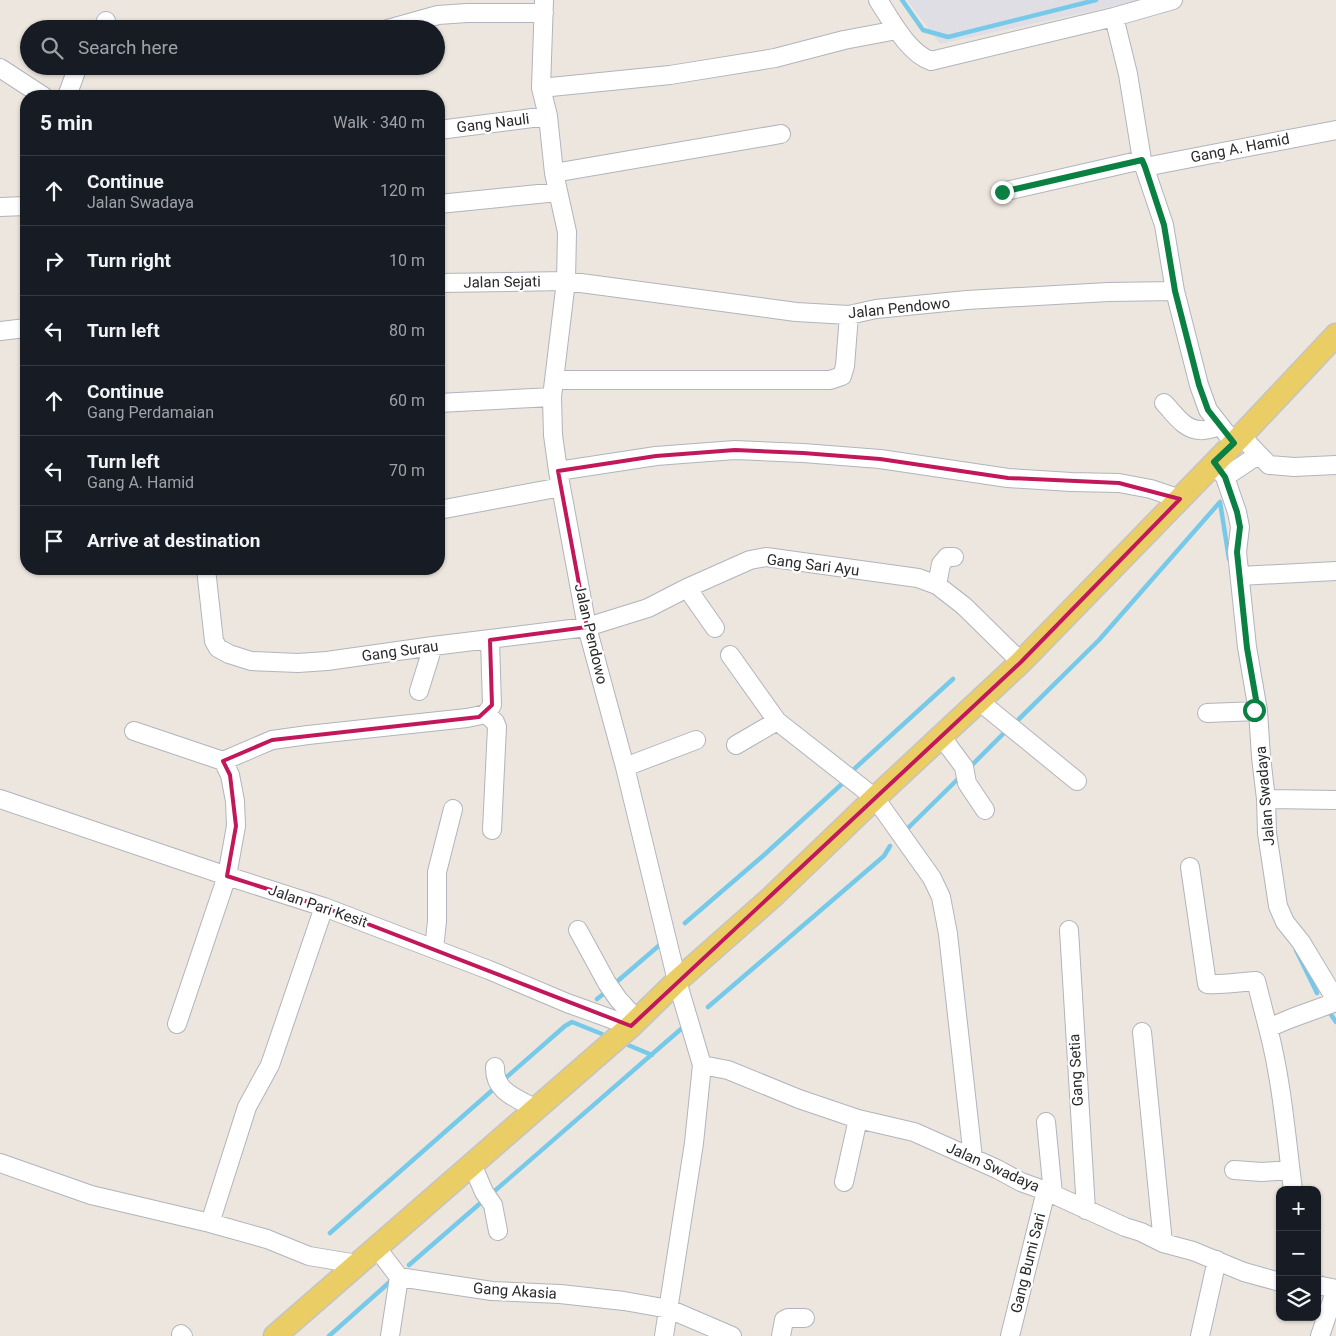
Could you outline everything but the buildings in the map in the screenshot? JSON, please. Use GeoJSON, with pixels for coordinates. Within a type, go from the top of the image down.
{"type":"FeatureCollection","features":[{"type":"Feature","properties":{"kind":"main road"},"geometry":{"type":"LineString","coordinates":[[275,1336],[634,1023],[677,981],[772,897],[1021,662],[1180,499],[1219,470],[1232,435],[1336,334]]}},
{"type":"Feature","properties":{"kind":"street"},"geometry":{"type":"LineString","coordinates":[[878,0],[897,30],[923,58],[931,61],[1114,17],[1174,0]]}},
{"type":"Feature","properties":{"kind":"street"},"geometry":{"type":"LineString","coordinates":[[420,20],[438,15],[544,6]]}},
{"type":"Feature","properties":{"kind":"street","name":"Jalan Pendowo"},"geometry":{"type":"LineString","coordinates":[[544,6],[541,88],[548,116],[554,173],[566,232],[566,281],[554,388],[553,435],[588,627],[626,767],[677,981],[702,1064]]}},
{"type":"Feature","properties":{"kind":"street"},"geometry":{"type":"LineString","coordinates":[[1114,17],[1128,74],[1143,164],[1164,225],[1175,291],[1199,385],[1208,410],[1232,435],[1269,464],[1280,467],[1336,465]]}},
{"type":"Feature","properties":{"kind":"street"},"geometry":{"type":"LineString","coordinates":[[541,88],[689,72],[775,58],[844,40],[897,30]]}},
{"type":"Feature","properties":{"kind":"street"},"geometry":{"type":"LineString","coordinates":[[0,68],[34,90]]}},
{"type":"Feature","properties":{"kind":"street"},"geometry":{"type":"LineString","coordinates":[[69,90],[75,75]]}},
{"type":"Feature","properties":{"kind":"street","name":"Gang Nauli"},"geometry":{"type":"LineString","coordinates":[[445,129],[548,116]]}},
{"type":"Feature","properties":{"kind":"street","name":"Gang A. Hamid"},"geometry":{"type":"LineString","coordinates":[[1002,192],[1143,164],[1336,130]]}},
{"type":"Feature","properties":{"kind":"street"},"geometry":{"type":"LineString","coordinates":[[554,173],[781,134]]}},
{"type":"Feature","properties":{"kind":"street"},"geometry":{"type":"LineString","coordinates":[[445,203],[558,192]]}},
{"type":"Feature","properties":{"kind":"street"},"geometry":{"type":"LineString","coordinates":[[0,206],[20,206]]}},
{"type":"Feature","properties":{"kind":"street","name":"Jalan Pendowo"},"geometry":{"type":"LineString","coordinates":[[566,281],[796,312],[849,315],[876,309],[967,300],[1108,292],[1175,291]]}},
{"type":"Feature","properties":{"kind":"street","name":"Jalan Sejati"},"geometry":{"type":"LineString","coordinates":[[445,283],[566,281]]}},
{"type":"Feature","properties":{"kind":"street"},"geometry":{"type":"LineString","coordinates":[[445,403],[554,388],[830,380],[842,376],[845,366],[849,315]]}},
{"type":"Feature","properties":{"kind":"street"},"geometry":{"type":"LineString","coordinates":[[0,331],[20,329]]}},
{"type":"Feature","properties":{"kind":"street"},"geometry":{"type":"LineString","coordinates":[[1164,403],[1184,424],[1192,429],[1232,435]]}},
{"type":"Feature","properties":{"kind":"street"},"geometry":{"type":"LineString","coordinates":[[445,508],[656,456],[735,450],[880,459],[1008,478],[1119,483],[1151,489],[1180,499]]}},
{"type":"Feature","properties":{"kind":"street"},"geometry":{"type":"LineString","coordinates":[[1219,470],[1258,455]]}},
{"type":"Feature","properties":{"kind":"street","name":"Jalan Swadaya"},"geometry":{"type":"LineString","coordinates":[[1219,470],[1237,512],[1240,527],[1237,552],[1252,711],[1261,757],[1266,799],[1267,833],[1278,906],[1285,922],[1301,942],[1335,996]]}},
{"type":"Feature","properties":{"kind":"street","name":"Gang Sari Ayu"},"geometry":{"type":"LineString","coordinates":[[588,627],[648,608],[750,560],[766,557],[918,578],[937,585],[964,606],[1021,662]]}},
{"type":"Feature","properties":{"kind":"street"},"geometry":{"type":"LineString","coordinates":[[937,585],[940,564],[947,557],[954,557]]}},
{"type":"Feature","properties":{"kind":"street"},"geometry":{"type":"LineString","coordinates":[[1240,576],[1336,571]]}},
{"type":"Feature","properties":{"kind":"street","name":"Gang Surau"},"geometry":{"type":"LineString","coordinates":[[207,575],[216,645],[228,654],[251,661],[298,663],[327,661],[588,627]]}},
{"type":"Feature","properties":{"kind":"street"},"geometry":{"type":"LineString","coordinates":[[688,588],[715,628]]}},
{"type":"Feature","properties":{"kind":"street"},"geometry":{"type":"LineString","coordinates":[[134,731],[223,761],[272,740],[467,718],[486,714],[492,704],[490,640]]}},
{"type":"Feature","properties":{"kind":"street"},"geometry":{"type":"LineString","coordinates":[[419,691],[433,646]]}},
{"type":"Feature","properties":{"kind":"street"},"geometry":{"type":"LineString","coordinates":[[730,655],[777,721],[875,798],[932,878],[941,897],[948,934],[973,1158]]}},
{"type":"Feature","properties":{"kind":"street"},"geometry":{"type":"LineString","coordinates":[[979,701],[1077,781]]}},
{"type":"Feature","properties":{"kind":"street"},"geometry":{"type":"LineString","coordinates":[[1207,713],[1252,711]]}},
{"type":"Feature","properties":{"kind":"street"},"geometry":{"type":"LineString","coordinates":[[486,714],[496,722],[497,728],[492,830]]}},
{"type":"Feature","properties":{"kind":"street"},"geometry":{"type":"LineString","coordinates":[[736,744],[777,721]]}},
{"type":"Feature","properties":{"kind":"street"},"geometry":{"type":"LineString","coordinates":[[941,736],[966,775],[985,810]]}},
{"type":"Feature","properties":{"kind":"street"},"geometry":{"type":"LineString","coordinates":[[626,767],[696,740]]}},
{"type":"Feature","properties":{"kind":"street"},"geometry":{"type":"LineString","coordinates":[[177,1024],[227,876],[236,826],[230,775],[223,761]]}},
{"type":"Feature","properties":{"kind":"street","name":"Jalan Pari Kesit"},"geometry":{"type":"LineString","coordinates":[[0,799],[324,907],[567,1003],[634,1023]]}},
{"type":"Feature","properties":{"kind":"street"},"geometry":{"type":"LineString","coordinates":[[1266,799],[1336,800]]}},
{"type":"Feature","properties":{"kind":"street"},"geometry":{"type":"LineString","coordinates":[[434,949],[437,921],[437,872],[453,809]]}},
{"type":"Feature","properties":{"kind":"street"},"geometry":{"type":"LineString","coordinates":[[1190,867],[1207,984],[1256,982],[1274,1052],[1292,1186]]}},
{"type":"Feature","properties":{"kind":"street"},"geometry":{"type":"LineString","coordinates":[[210,1223],[247,1107],[270,1065],[324,907]]}},
{"type":"Feature","properties":{"kind":"street"},"geometry":{"type":"LineString","coordinates":[[578,930],[607,983],[634,1023]]}},
{"type":"Feature","properties":{"kind":"street","name":"Gang Setia"},"geometry":{"type":"LineString","coordinates":[[1069,930],[1086,1210]]}},
{"type":"Feature","properties":{"kind":"street"},"geometry":{"type":"LineString","coordinates":[[1268,1028],[1335,996]]}},
{"type":"Feature","properties":{"kind":"street"},"geometry":{"type":"LineString","coordinates":[[1142,1032],[1163,1243]]}},
{"type":"Feature","properties":{"kind":"street"},"geometry":{"type":"LineString","coordinates":[[664,1336],[694,1143],[702,1064]]}},
{"type":"Feature","properties":{"kind":"street","name":"Jalan Swadaya"},"geometry":{"type":"LineString","coordinates":[[702,1064],[728,1070],[799,1099],[858,1119],[914,1132],[1021,1182],[1050,1192],[1086,1210],[1163,1243],[1193,1251],[1244,1272],[1276,1281]]}},
{"type":"Feature","properties":{"kind":"street"},"geometry":{"type":"LineString","coordinates":[[499,1080],[536,1108]]}},
{"type":"Feature","properties":{"kind":"street"},"geometry":{"type":"LineString","coordinates":[[844,1182],[858,1119]]}},
{"type":"Feature","properties":{"kind":"street"},"geometry":{"type":"LineString","coordinates":[[1046,1122],[1050,1192]]}},
{"type":"Feature","properties":{"kind":"street"},"geometry":{"type":"LineString","coordinates":[[0,1163],[91,1195],[210,1223],[267,1239],[309,1256],[356,1264]]}},
{"type":"Feature","properties":{"kind":"street"},"geometry":{"type":"LineString","coordinates":[[472,1164],[488,1198],[498,1231]]}},
{"type":"Feature","properties":{"kind":"street"},"geometry":{"type":"LineString","coordinates":[[1234,1170],[1262,1172],[1290,1170]]}},
{"type":"Feature","properties":{"kind":"street","name":"Gang Bumi Sari"},"geometry":{"type":"LineString","coordinates":[[1010,1336],[1050,1192]]}},
{"type":"Feature","properties":{"kind":"street"},"geometry":{"type":"LineString","coordinates":[[376,1247],[399,1277],[390,1336]]}},
{"type":"Feature","properties":{"kind":"street"},"geometry":{"type":"LineString","coordinates":[[1200,1336],[1217,1260]]}},
{"type":"Feature","properties":{"kind":"street","name":"Gang Akasia"},"geometry":{"type":"LineString","coordinates":[[399,1277],[492,1291],[560,1294],[624,1301],[669,1310],[732,1336]]}},
{"type":"Feature","properties":{"kind":"street"},"geometry":{"type":"LineString","coordinates":[[1320,1336],[1336,1289],[1321,1286]]}},
{"type":"Feature","properties":{"kind":"street"},"geometry":{"type":"LineString","coordinates":[[781,1336],[784,1320],[788,1318],[805,1318]]}},
{"type":"Feature","properties":{"kind":"highlighted area"},"geometry":{"type":"Polygon","coordinates":[[[735,450],[803,453],[880,459],[1008,478],[1119,483],[1180,499],[1021,662],[631,1026],[324,907],[227,876],[236,826],[230,775],[223,761],[272,740],[479,717],[492,705],[490,640],[587,627],[558,471],[656,456],[735,450]]]}},
{"type":"Feature","properties":{"kind":"shaded area"},"geometry":{"type":"Polygon","coordinates":[[[907,0],[1142,0],[940,44],[907,0]]]}},
{"type":"Feature","properties":{"kind":"waterway"},"geometry":{"type":"LineString","coordinates":[[902,0],[923,30],[948,37],[1096,0]]}},
{"type":"Feature","properties":{"kind":"waterway"},"geometry":{"type":"LineString","coordinates":[[1013,725],[1099,640],[1220,502],[1229,559]]}},
{"type":"Feature","properties":{"kind":"waterway"},"geometry":{"type":"LineString","coordinates":[[852,771],[953,679]]}},
{"type":"Feature","properties":{"kind":"waterway"},"geometry":{"type":"LineString","coordinates":[[968,769],[1007,730]]}},
{"type":"Feature","properties":{"kind":"waterway"},"geometry":{"type":"LineString","coordinates":[[907,829],[961,776]]}},
{"type":"Feature","properties":{"kind":"waterway"},"geometry":{"type":"LineString","coordinates":[[685,923],[843,783]]}},
{"type":"Feature","properties":{"kind":"waterway"},"geometry":{"type":"LineString","coordinates":[[708,1007],[884,856],[890,846]]}},
{"type":"Feature","properties":{"kind":"waterway"},"geometry":{"type":"LineString","coordinates":[[613,985],[662,943]]}},
{"type":"Feature","properties":{"kind":"waterway"},"geometry":{"type":"LineString","coordinates":[[1296,950],[1317,993]]}},
{"type":"Feature","properties":{"kind":"waterway"},"geometry":{"type":"LineString","coordinates":[[597,999],[607,991]]}},
{"type":"Feature","properties":{"kind":"waterway"},"geometry":{"type":"LineString","coordinates":[[1330,1013],[1336,1022]]}},
{"type":"Feature","properties":{"kind":"waterway"},"geometry":{"type":"LineString","coordinates":[[501,1082],[572,1022],[602,1034]]}},
{"type":"Feature","properties":{"kind":"waterway"},"geometry":{"type":"LineString","coordinates":[[490,1195],[681,1029]]}},
{"type":"Feature","properties":{"kind":"waterway"},"geometry":{"type":"LineString","coordinates":[[628,1045],[652,1055]]}},
{"type":"Feature","properties":{"kind":"waterway"},"geometry":{"type":"LineString","coordinates":[[330,1233],[496,1087]]}},
{"type":"Feature","properties":{"kind":"waterway"},"geometry":{"type":"LineString","coordinates":[[409,1265],[484,1200]]}},
{"type":"Feature","properties":{"kind":"waterway"},"geometry":{"type":"LineString","coordinates":[[329,1336],[392,1280]]}},
{"type":"Feature","properties":{"kind":"route"},"geometry":{"type":"LineString","coordinates":[[1002,192],[1142,160],[1164,225],[1175,291],[1199,385],[1208,410],[1234,443],[1214,462],[1225,477],[1240,527],[1237,552],[1247,648],[1258,711],[1254,710]]}}]}
